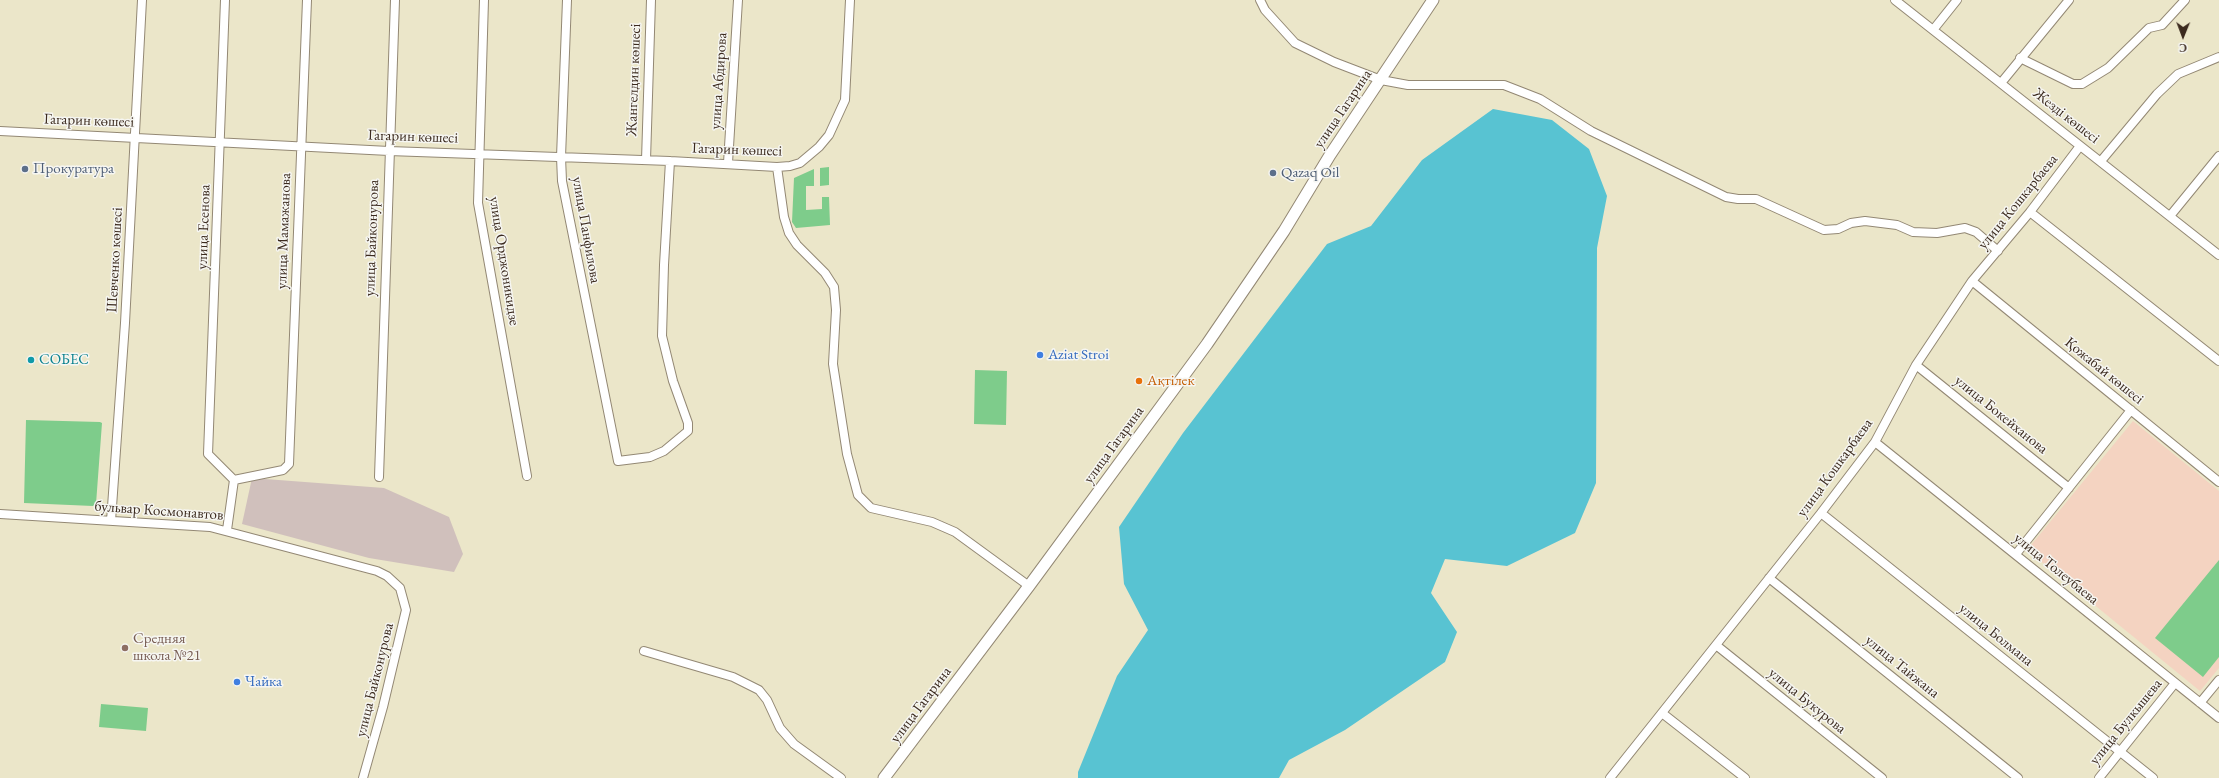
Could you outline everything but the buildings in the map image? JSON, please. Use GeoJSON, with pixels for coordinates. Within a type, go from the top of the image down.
{"type":"FeatureCollection","features":[{"type":"Feature","properties":{"kind":"main road","name":"улица Гагарина"},"geometry":{"type":"LineString","coordinates":[[884,778],[1029,586],[1206,344],[1284,230],[1330,155],[1434,0]]}},
{"type":"Feature","properties":{"kind":"street","name":"Шевченко көшесі"},"geometry":{"type":"LineString","coordinates":[[111,521],[136,137],[142,0]]}},
{"type":"Feature","properties":{"kind":"street","name":"улица Есенова"},"geometry":{"type":"LineString","coordinates":[[225,0],[221,143],[208,454],[234,480]]}},
{"type":"Feature","properties":{"kind":"street","name":"улица Мамажанова"},"geometry":{"type":"LineString","coordinates":[[234,480],[283,470],[289,464],[307,0]]}},
{"type":"Feature","properties":{"kind":"street","name":"улица Байконурова"},"geometry":{"type":"LineString","coordinates":[[378,477],[395,0]]}},
{"type":"Feature","properties":{"kind":"street","name":"улица Орджоникидзе"},"geometry":{"type":"LineString","coordinates":[[484,0],[478,203],[527,476]]}},
{"type":"Feature","properties":{"kind":"street","name":"улица Панфилова"},"geometry":{"type":"LineString","coordinates":[[567,0],[561,157],[562,181],[618,461],[650,457],[664,451],[688,431],[688,423],[673,381],[662,336],[664,264],[670,161]]}},
{"type":"Feature","properties":{"kind":"street","name":"Жангелдин көшесі"},"geometry":{"type":"LineString","coordinates":[[646,160],[651,0]]}},
{"type":"Feature","properties":{"kind":"street","name":"улица Абдирова"},"geometry":{"type":"LineString","coordinates":[[728,163],[738,0]]}},
{"type":"Feature","properties":{"kind":"street","name":"Гагарин көшесі"},"geometry":{"type":"LineString","coordinates":[[0,131],[136,137],[302,147],[728,163],[777,167],[800,163],[819,147],[829,135],[845,100],[847,87],[850,0]]}},
{"type":"Feature","properties":{"kind":"street"},"geometry":{"type":"LineString","coordinates":[[1260,0],[1265,10],[1295,43],[1334,62],[1381,80],[1408,84],[1504,85],[1540,99],[1591,131],[1726,196],[1738,199],[1756,199],[1824,230],[1838,229],[1851,223],[1865,222],[1897,225],[1913,232],[1937,233],[1965,228],[1976,232],[1998,250]]}},
{"type":"Feature","properties":{"kind":"street","name":"Жезді көшесі"},"geometry":{"type":"LineString","coordinates":[[1895,0],[2219,254]]}},
{"type":"Feature","properties":{"kind":"street"},"geometry":{"type":"LineString","coordinates":[[1933,30],[1957,0]]}},
{"type":"Feature","properties":{"kind":"street"},"geometry":{"type":"LineString","coordinates":[[2001,83],[2069,0]]}},
{"type":"Feature","properties":{"kind":"street"},"geometry":{"type":"LineString","coordinates":[[2020,58],[2073,84],[2082,84],[2108,68],[2149,28],[2165,23],[2185,0]]}},
{"type":"Feature","properties":{"kind":"street"},"geometry":{"type":"LineString","coordinates":[[2101,161],[2157,94],[2178,74],[2219,57]]}},
{"type":"Feature","properties":{"kind":"street","name":"улица Кошкарбаева"},"geometry":{"type":"LineString","coordinates":[[1611,778],[1821,513],[1875,442],[1916,365],[1972,281],[2030,212],[2080,146]]}},
{"type":"Feature","properties":{"kind":"street"},"geometry":{"type":"LineString","coordinates":[[2170,216],[2219,156]]}},
{"type":"Feature","properties":{"kind":"street"},"geometry":{"type":"LineString","coordinates":[[777,167],[779,188],[789,233],[797,245],[825,273],[834,287],[836,310],[833,364],[847,454],[858,495],[871,508],[932,522],[955,532],[1029,586]]}},
{"type":"Feature","properties":{"kind":"street"},"geometry":{"type":"LineString","coordinates":[[2030,212],[2219,361]]}},
{"type":"Feature","properties":{"kind":"street","name":"Қожабай көшесі"},"geometry":{"type":"LineString","coordinates":[[1972,281],[2219,482]]}},
{"type":"Feature","properties":{"kind":"street","name":"улица Бокейханова"},"geometry":{"type":"LineString","coordinates":[[1916,365],[2069,488]]}},
{"type":"Feature","properties":{"kind":"street"},"geometry":{"type":"LineString","coordinates":[[2016,554],[2131,410]]}},
{"type":"Feature","properties":{"kind":"street","name":"улица Толеубаева"},"geometry":{"type":"LineString","coordinates":[[1875,442],[2219,718]]}},
{"type":"Feature","properties":{"kind":"street"},"geometry":{"type":"LineString","coordinates":[[227,530],[234,480]]}},
{"type":"Feature","properties":{"kind":"street","name":"улица Болмана"},"geometry":{"type":"LineString","coordinates":[[1821,513],[2153,778]]}},
{"type":"Feature","properties":{"kind":"street","name":"бульвар Космонавтов"},"geometry":{"type":"LineString","coordinates":[[0,514],[198,526],[227,530],[376,571],[387,576],[400,588]]}},
{"type":"Feature","properties":{"kind":"street","name":"улица Тайжана"},"geometry":{"type":"LineString","coordinates":[[1769,578],[2018,778]]}},
{"type":"Feature","properties":{"kind":"street","name":"улица Байконурова"},"geometry":{"type":"LineString","coordinates":[[363,778],[384,707],[406,610],[400,588]]}},
{"type":"Feature","properties":{"kind":"street","name":"улица Букурова"},"geometry":{"type":"LineString","coordinates":[[1716,645],[1882,778]]}},
{"type":"Feature","properties":{"kind":"street"},"geometry":{"type":"LineString","coordinates":[[644,651],[734,677],[759,690],[767,700],[780,728],[794,744],[841,778]]}},
{"type":"Feature","properties":{"kind":"street"},"geometry":{"type":"LineString","coordinates":[[2200,703],[2219,680]]}},
{"type":"Feature","properties":{"kind":"street","name":"улица Булкышева"},"geometry":{"type":"LineString","coordinates":[[2099,778],[2175,683]]}},
{"type":"Feature","properties":{"kind":"street"},"geometry":{"type":"LineString","coordinates":[[1662,714],[1745,778]]}},
{"type":"Feature","properties":{"kind":"shaded area"},"geometry":{"type":"Polygon","coordinates":[[[2133,421],[2219,491],[2219,668],[2200,691],[2027,550],[2133,421]]]}},
{"type":"Feature","properties":{"kind":"shaded area"},"geometry":{"type":"Polygon","coordinates":[[[252,478],[384,488],[449,517],[463,554],[454,572],[369,558],[242,524],[252,478]]]}},
{"type":"Feature","properties":{"kind":"green space"},"geometry":{"type":"Polygon","coordinates":[[[829,167],[829,185],[820,186],[820,168],[829,167]]]}},
{"type":"Feature","properties":{"kind":"green space"},"geometry":{"type":"Polygon","coordinates":[[[814,169],[814,186],[806,186],[806,210],[822,209],[822,197],[829,197],[830,225],[796,228],[792,222],[794,178],[814,169]]]}},
{"type":"Feature","properties":{"kind":"green space"},"geometry":{"type":"Polygon","coordinates":[[[975,370],[1007,371],[1006,425],[974,424],[975,370]]]}},
{"type":"Feature","properties":{"kind":"green space"},"geometry":{"type":"Polygon","coordinates":[[[26,420],[102,423],[96,504],[93,506],[24,503],[26,420]]]}},
{"type":"Feature","properties":{"kind":"green space"},"geometry":{"type":"Polygon","coordinates":[[[2219,560],[2219,657],[2203,677],[2155,638],[2219,560]]]}},
{"type":"Feature","properties":{"kind":"green space"},"geometry":{"type":"Polygon","coordinates":[[[101,704],[148,708],[146,731],[99,727],[101,704]]]}},
{"type":"Feature","properties":{"kind":"water"},"geometry":{"type":"Polygon","coordinates":[[[1493,109],[1552,120],[1589,149],[1607,196],[1597,248],[1596,483],[1575,533],[1507,566],[1445,559],[1431,593],[1457,632],[1445,662],[1345,730],[1289,760],[1279,778],[1078,778],[1078,772],[1117,676],[1148,630],[1124,584],[1119,527],[1183,433],[1327,244],[1371,226],[1422,160],[1493,109]]]}},
{"type":"Feature","properties":{"kind":"place","name":"Прокуратура"},"geometry":{"type":"Point","coordinates":[25,169]}},
{"type":"Feature","properties":{"kind":"place","name":"Qazaq Oil"},"geometry":{"type":"Point","coordinates":[1273,173]}},
{"type":"Feature","properties":{"kind":"place","name":"Aziat Stroi"},"geometry":{"type":"Point","coordinates":[1040,355]}},
{"type":"Feature","properties":{"kind":"place","name":"СОБЕС"},"geometry":{"type":"Point","coordinates":[31,360]}},
{"type":"Feature","properties":{"kind":"place","name":"Ақтілек"},"geometry":{"type":"Point","coordinates":[1139,381]}},
{"type":"Feature","properties":{"kind":"place","name":"Средняя школа №21"},"geometry":{"type":"Point","coordinates":[125,648]}},
{"type":"Feature","properties":{"kind":"place","name":"Чайка"},"geometry":{"type":"Point","coordinates":[237,682]}}]}
